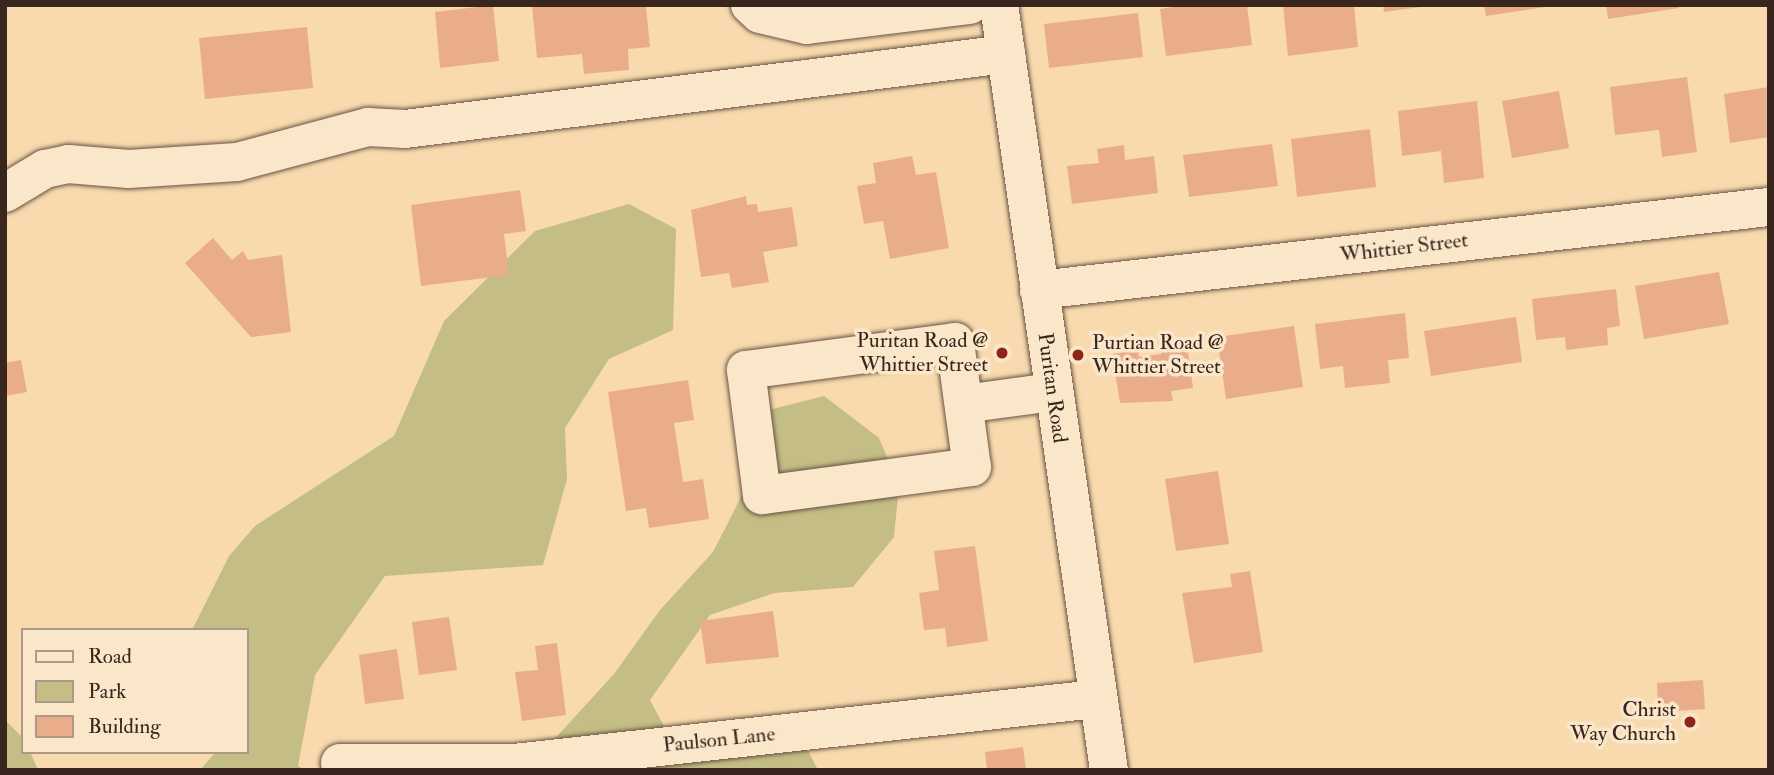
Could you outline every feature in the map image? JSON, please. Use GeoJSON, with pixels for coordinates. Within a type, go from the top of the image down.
{"type":"FeatureCollection","features":[{"type":"Feature","properties":{"kind":"street"},"geometry":{"type":"LineString","coordinates":[[750,5],[760,14],[807,25],[970,5]]}},
{"type":"Feature","properties":{"kind":"street","name":"Puritan Road"},"geometry":{"type":"LineString","coordinates":[[999,5],[1096,699],[1109,770]]}},
{"type":"Feature","properties":{"kind":"street"},"geometry":{"type":"LineString","coordinates":[[5,193],[45,169],[68,164],[129,169],[237,162],[368,127],[419,127],[1006,54]]}},
{"type":"Feature","properties":{"kind":"street","name":"Whittier Street"},"geometry":{"type":"LineString","coordinates":[[1039,290],[1769,207]]}},
{"type":"Feature","properties":{"kind":"street"},"geometry":{"type":"LineString","coordinates":[[955,342],[964,404],[972,467],[762,495],[746,370],[955,342]]}},
{"type":"Feature","properties":{"kind":"street"},"geometry":{"type":"LineString","coordinates":[[964,404],[1053,392]]}},
{"type":"Feature","properties":{"kind":"street","name":"Paulson Lane"},"geometry":{"type":"LineString","coordinates":[[341,763],[514,763],[1096,699]]}},
{"type":"Feature","properties":{"kind":"green space"},"geometry":{"type":"Polygon","coordinates":[[[629,204],[676,229],[673,330],[609,359],[565,428],[567,479],[543,565],[385,576],[315,675],[298,766],[305,770],[200,770],[214,754],[248,754],[248,628],[193,628],[229,556],[255,526],[394,436],[444,321],[535,231],[629,204]]]}},
{"type":"Feature","properties":{"kind":"green space"},"geometry":{"type":"Polygon","coordinates":[[[824,396],[879,438],[899,485],[894,537],[853,587],[774,593],[710,615],[650,700],[667,732],[549,745],[614,674],[660,610],[713,552],[741,497],[765,411],[824,396]]]}},
{"type":"Feature","properties":{"kind":"green space"},"geometry":{"type":"Polygon","coordinates":[[[5,720],[21,736],[21,754],[31,754],[38,770],[5,770],[5,720]]]}},
{"type":"Feature","properties":{"kind":"green space"},"geometry":{"type":"Polygon","coordinates":[[[805,745],[818,770],[583,770],[805,745]]]}},
{"type":"Feature","properties":{"kind":"building"},"geometry":{"type":"Polygon","coordinates":[[[493,5],[499,61],[440,68],[435,12],[493,5]]]}},
{"type":"Feature","properties":{"kind":"building"},"geometry":{"type":"Polygon","coordinates":[[[532,5],[646,7],[650,47],[628,49],[629,70],[584,74],[582,54],[537,58],[532,5]]]}},
{"type":"Feature","properties":{"kind":"building"},"geometry":{"type":"Polygon","coordinates":[[[1186,5],[1247,5],[1252,45],[1166,56],[1160,9],[1186,5]]]}},
{"type":"Feature","properties":{"kind":"building"},"geometry":{"type":"Polygon","coordinates":[[[1283,5],[1354,5],[1358,47],[1288,56],[1283,5]]]}},
{"type":"Feature","properties":{"kind":"building"},"geometry":{"type":"Polygon","coordinates":[[[1383,5],[1420,5],[1420,7],[1384,12],[1383,5]]]}},
{"type":"Feature","properties":{"kind":"building"},"geometry":{"type":"Polygon","coordinates":[[[1484,5],[1546,5],[1546,7],[1486,16],[1484,5]]]}},
{"type":"Feature","properties":{"kind":"building"},"geometry":{"type":"Polygon","coordinates":[[[1606,5],[1678,5],[1679,8],[1608,19],[1606,5]]]}},
{"type":"Feature","properties":{"kind":"building"},"geometry":{"type":"Polygon","coordinates":[[[1138,13],[1143,57],[1049,68],[1044,24],[1138,13]]]}},
{"type":"Feature","properties":{"kind":"building"},"geometry":{"type":"Polygon","coordinates":[[[307,27],[313,88],[205,99],[199,38],[307,27]]]}},
{"type":"Feature","properties":{"kind":"building"},"geometry":{"type":"Polygon","coordinates":[[[1687,77],[1697,152],[1662,157],[1659,130],[1615,135],[1610,87],[1687,77]]]}},
{"type":"Feature","properties":{"kind":"building"},"geometry":{"type":"Polygon","coordinates":[[[1769,87],[1769,137],[1730,143],[1724,94],[1769,87]]]}},
{"type":"Feature","properties":{"kind":"building"},"geometry":{"type":"Polygon","coordinates":[[[1559,91],[1569,148],[1512,158],[1502,101],[1559,91]]]}},
{"type":"Feature","properties":{"kind":"building"},"geometry":{"type":"Polygon","coordinates":[[[1477,101],[1484,178],[1444,183],[1441,151],[1402,156],[1398,111],[1477,101]]]}},
{"type":"Feature","properties":{"kind":"building"},"geometry":{"type":"Polygon","coordinates":[[[1370,129],[1376,187],[1297,197],[1291,139],[1370,129]]]}},
{"type":"Feature","properties":{"kind":"building"},"geometry":{"type":"Polygon","coordinates":[[[1272,144],[1278,186],[1189,197],[1183,155],[1272,144]]]}},
{"type":"Feature","properties":{"kind":"building"},"geometry":{"type":"Polygon","coordinates":[[[1124,145],[1125,160],[1154,156],[1158,193],[1072,204],[1067,166],[1099,163],[1097,149],[1124,145]]]}},
{"type":"Feature","properties":{"kind":"building"},"geometry":{"type":"Polygon","coordinates":[[[912,156],[916,175],[936,172],[949,248],[890,259],[883,221],[864,224],[857,186],[876,183],[873,163],[912,156]]]}},
{"type":"Feature","properties":{"kind":"building"},"geometry":{"type":"Polygon","coordinates":[[[520,190],[526,231],[504,234],[509,275],[421,286],[411,205],[520,190]]]}},
{"type":"Feature","properties":{"kind":"building"},"geometry":{"type":"Polygon","coordinates":[[[746,196],[747,205],[757,204],[758,212],[792,207],[798,246],[763,252],[769,282],[732,288],[729,273],[701,277],[691,210],[746,196]]]}},
{"type":"Feature","properties":{"kind":"building"},"geometry":{"type":"Polygon","coordinates":[[[213,238],[232,260],[243,251],[248,260],[282,255],[291,332],[251,337],[185,263],[213,238]]]}},
{"type":"Feature","properties":{"kind":"building"},"geometry":{"type":"Polygon","coordinates":[[[1719,272],[1729,324],[1644,339],[1635,286],[1719,272]]]}},
{"type":"Feature","properties":{"kind":"building"},"geometry":{"type":"Polygon","coordinates":[[[1616,289],[1620,326],[1607,328],[1608,345],[1566,350],[1565,337],[1536,340],[1532,299],[1616,289]]]}},
{"type":"Feature","properties":{"kind":"building"},"geometry":{"type":"Polygon","coordinates":[[[1405,313],[1409,358],[1388,360],[1390,383],[1345,388],[1343,366],[1320,369],[1315,324],[1405,313]]]}},
{"type":"Feature","properties":{"kind":"building"},"geometry":{"type":"Polygon","coordinates":[[[1516,317],[1522,362],[1431,376],[1424,331],[1516,317]]]}},
{"type":"Feature","properties":{"kind":"building"},"geometry":{"type":"Polygon","coordinates":[[[1294,326],[1303,387],[1226,399],[1217,337],[1294,326]]]}},
{"type":"Feature","properties":{"kind":"building"},"geometry":{"type":"Polygon","coordinates":[[[1186,338],[1193,388],[1171,391],[1173,401],[1120,403],[1112,354],[1138,350],[1139,357],[1161,354],[1160,342],[1186,338]]]}},
{"type":"Feature","properties":{"kind":"building"},"geometry":{"type":"Polygon","coordinates":[[[21,360],[27,392],[5,396],[5,363],[21,360]]]}},
{"type":"Feature","properties":{"kind":"building"},"geometry":{"type":"Polygon","coordinates":[[[688,380],[694,420],[674,423],[683,482],[703,479],[709,519],[649,528],[646,508],[626,511],[608,392],[688,380]]]}},
{"type":"Feature","properties":{"kind":"building"},"geometry":{"type":"Polygon","coordinates":[[[1218,471],[1229,544],[1176,551],[1165,479],[1218,471]]]}},
{"type":"Feature","properties":{"kind":"building"},"geometry":{"type":"Polygon","coordinates":[[[975,546],[988,641],[947,647],[945,628],[924,630],[919,593],[939,590],[934,551],[975,546]]]}},
{"type":"Feature","properties":{"kind":"building"},"geometry":{"type":"Polygon","coordinates":[[[1250,571],[1263,652],[1194,663],[1182,593],[1232,587],[1230,574],[1250,571]]]}},
{"type":"Feature","properties":{"kind":"building"},"geometry":{"type":"Polygon","coordinates":[[[773,611],[779,657],[706,664],[700,621],[773,611]]]}},
{"type":"Feature","properties":{"kind":"building"},"geometry":{"type":"Polygon","coordinates":[[[449,617],[457,670],[419,675],[412,622],[449,617]]]}},
{"type":"Feature","properties":{"kind":"building"},"geometry":{"type":"Polygon","coordinates":[[[557,643],[566,715],[522,721],[515,672],[538,670],[535,646],[557,643]]]}},
{"type":"Feature","properties":{"kind":"building"},"geometry":{"type":"Polygon","coordinates":[[[397,649],[404,699],[365,704],[359,655],[397,649]]]}},
{"type":"Feature","properties":{"kind":"building"},"geometry":{"type":"Polygon","coordinates":[[[1703,680],[1705,709],[1658,712],[1657,683],[1703,680]]]}},
{"type":"Feature","properties":{"kind":"building"},"geometry":{"type":"Polygon","coordinates":[[[1023,747],[1026,770],[987,770],[985,752],[1023,747]]]}},
{"type":"Feature","properties":{"kind":"place","name":"Puritan Road @ Whittier Street"},"geometry":{"type":"Point","coordinates":[1002,353]}},
{"type":"Feature","properties":{"kind":"place","name":"Purtian Road @ Whittier Street"},"geometry":{"type":"Point","coordinates":[1078,355]}},
{"type":"Feature","properties":{"kind":"place","name":"Christ Way Church"},"geometry":{"type":"Point","coordinates":[1690,722]}}]}
